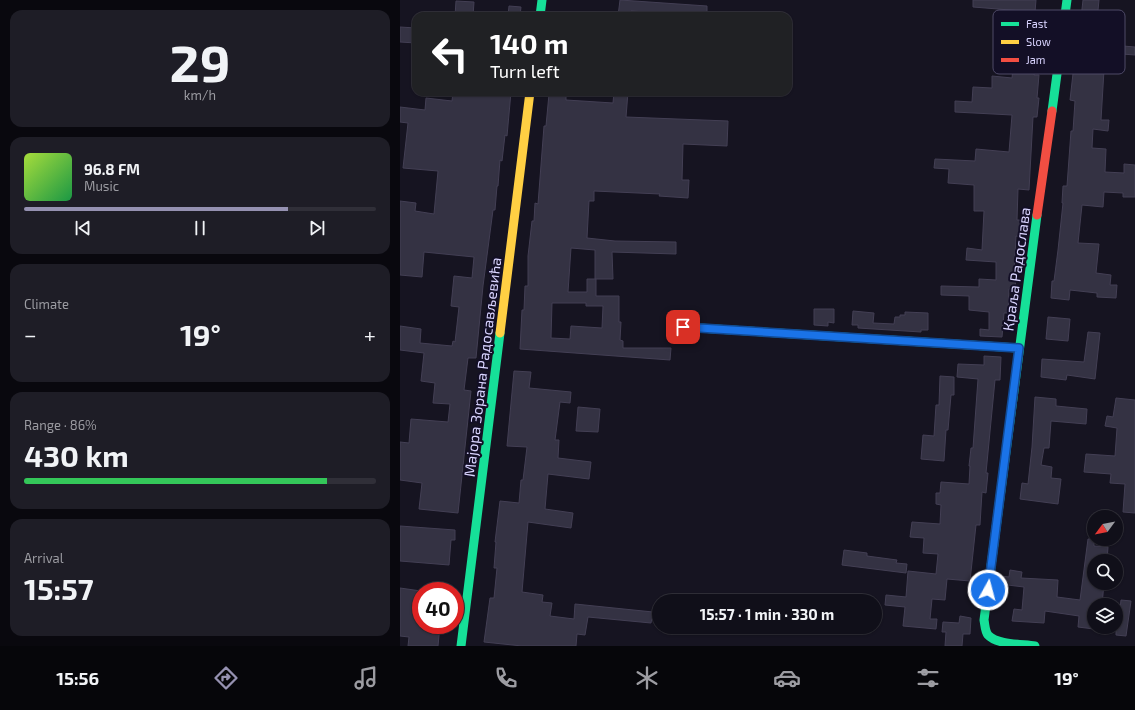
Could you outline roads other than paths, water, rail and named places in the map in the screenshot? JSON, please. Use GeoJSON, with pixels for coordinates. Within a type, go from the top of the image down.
{"type":"FeatureCollection","features":[{"type":"Feature","properties":{"kind":"street"},"geometry":{"type":"LineString","coordinates":[[540,12],[542,0]]}},
{"type":"Feature","properties":{"kind":"street","name":"Краља Радослава"},"geometry":{"type":"LineString","coordinates":[[1066,10],[1067,0]]}},
{"type":"Feature","properties":{"kind":"street","name":"Краља Радослава"},"geometry":{"type":"LineString","coordinates":[[1035,646],[995,640],[989,636],[985,630],[984,620],[1019,348],[1057,74]]}},
{"type":"Feature","properties":{"kind":"street","name":"Мајора Зорана Радосављевића"},"geometry":{"type":"LineString","coordinates":[[461,646],[530,96]]}},
{"type":"Feature","properties":{"kind":"street"},"geometry":{"type":"LineString","coordinates":[[683,327],[1019,348]]}}]}
